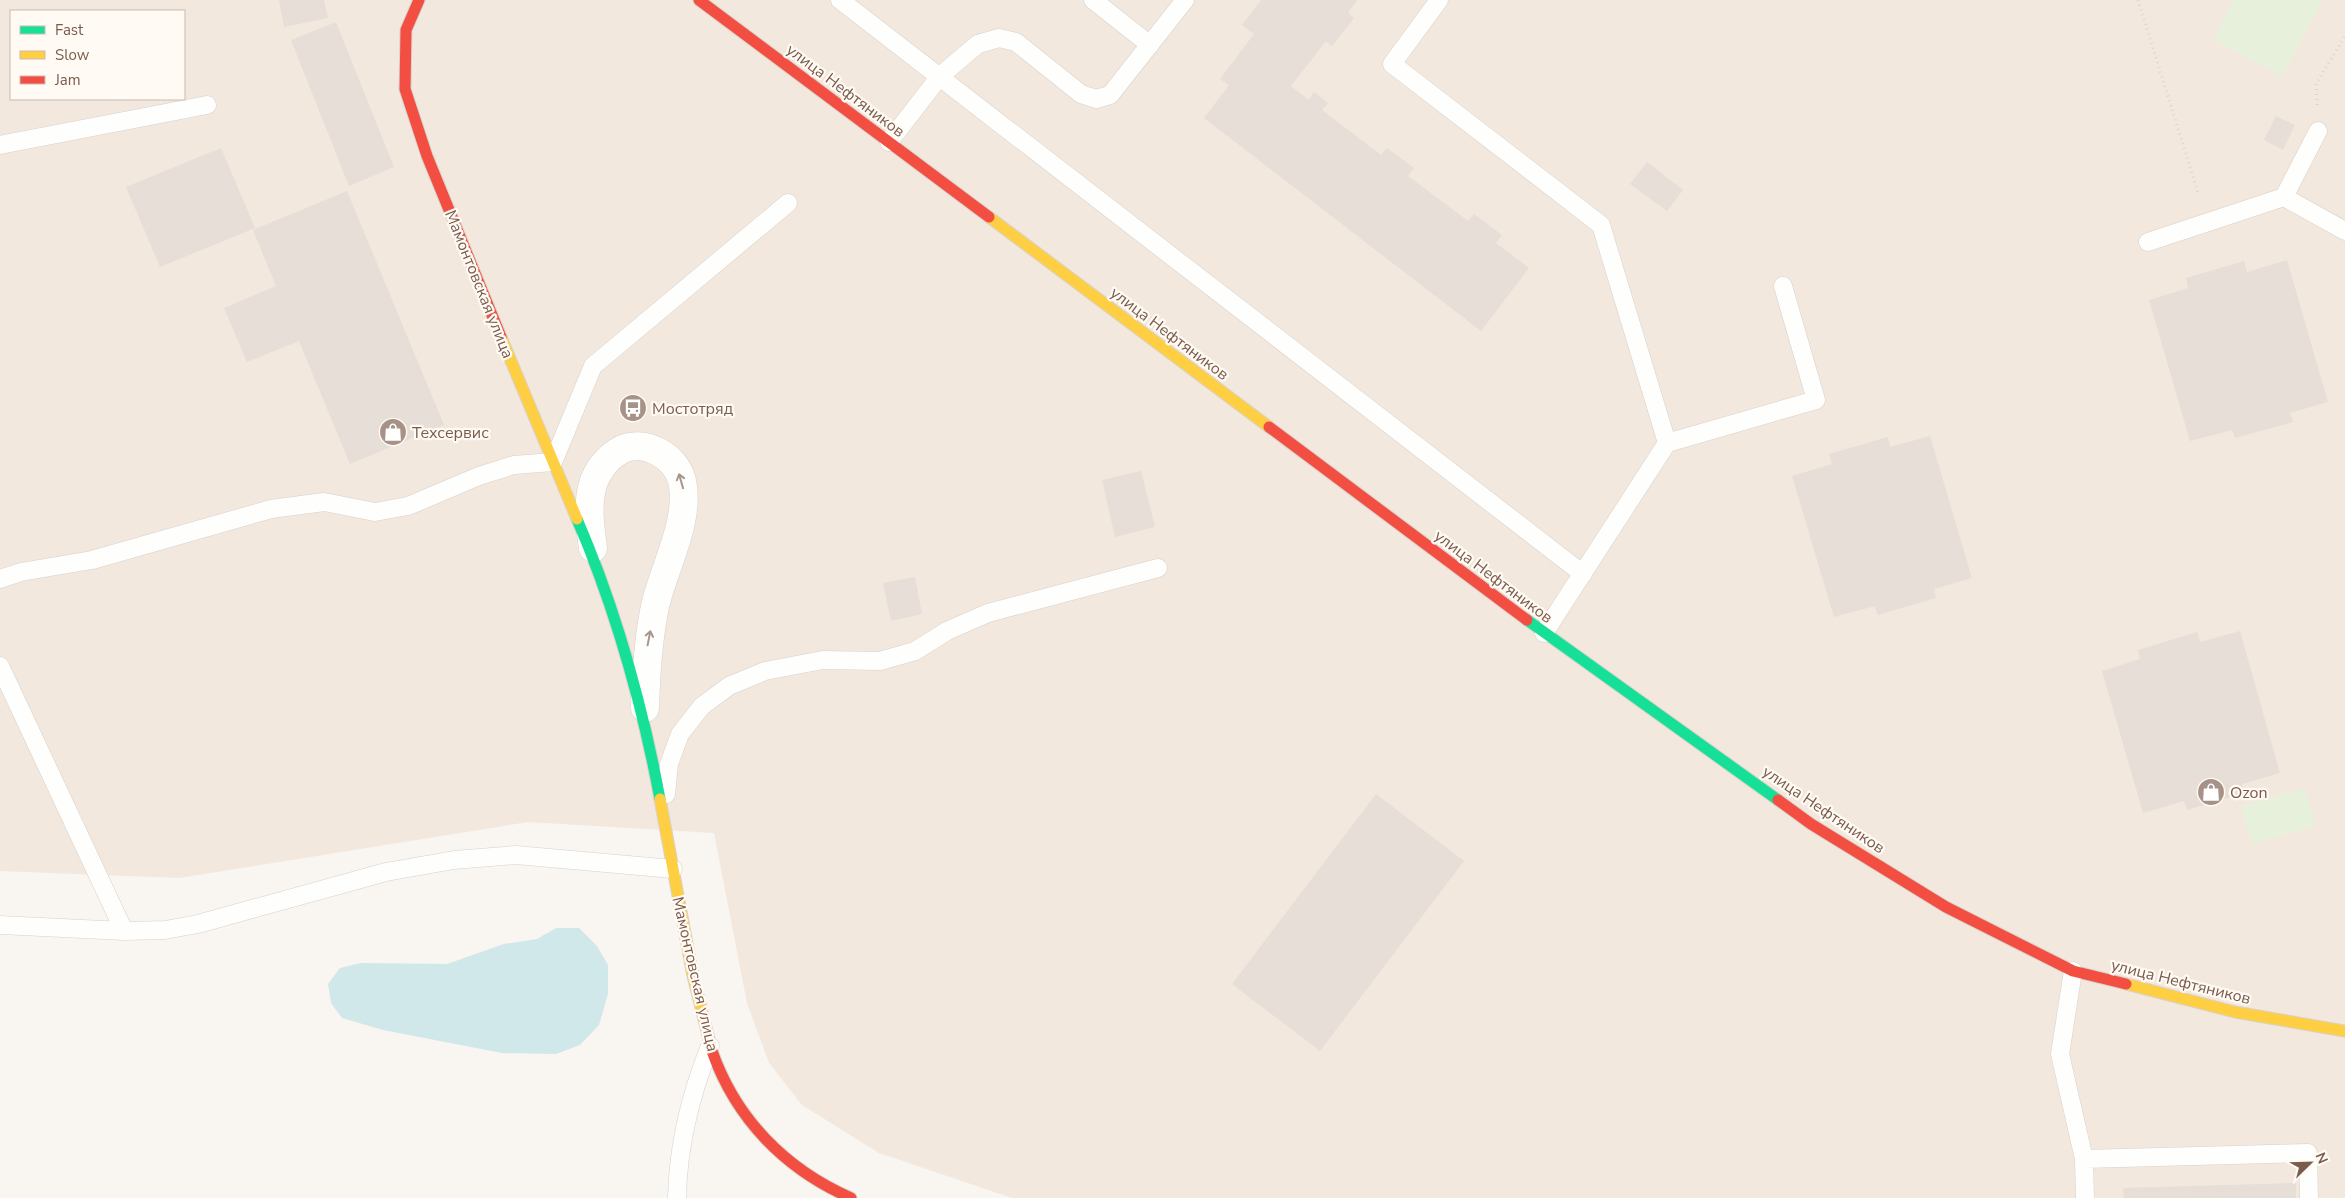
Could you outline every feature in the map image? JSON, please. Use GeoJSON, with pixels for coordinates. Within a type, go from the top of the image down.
{"type":"FeatureCollection","features":[{"type":"Feature","properties":{"kind":"street","name":"Мамонтовская улица"},"geometry":{"type":"LineString","coordinates":[[419,0],[406,30],[405,89],[427,156],[594,561],[624,642],[645,722],[693,977],[710,1046],[726,1086],[750,1123],[782,1156],[813,1178],[850,1198]]}},
{"type":"Feature","properties":{"kind":"street","name":"улица Нефтяников"},"geometry":{"type":"LineString","coordinates":[[699,0],[1544,633],[1811,824],[1946,907],[2074,970],[2235,1012],[2345,1031]]}},
{"type":"Feature","properties":{"kind":"street","name":"Мамонтовская улица"},"geometry":{"type":"LineString","coordinates":[[594,561],[588,507],[594,482],[605,462],[620,450],[636,447],[655,450],[672,462],[682,479],[685,505],[656,605],[646,655],[645,722]]}},
{"type":"Feature","properties":{"kind":"lane"},"geometry":{"type":"LineString","coordinates":[[840,0],[1582,574]]}},
{"type":"Feature","properties":{"kind":"lane"},"geometry":{"type":"LineString","coordinates":[[1093,0],[1150,45]]}},
{"type":"Feature","properties":{"kind":"lane"},"geometry":{"type":"LineString","coordinates":[[889,142],[940,76],[978,44],[999,38],[1016,42],[1082,94],[1096,99],[1110,95],[1186,0]]}},
{"type":"Feature","properties":{"kind":"lane"},"geometry":{"type":"LineString","coordinates":[[1439,0],[1392,64],[1601,225],[1667,443]]}},
{"type":"Feature","properties":{"kind":"lane"},"geometry":{"type":"LineString","coordinates":[[0,145],[207,105]]}},
{"type":"Feature","properties":{"kind":"lane"},"geometry":{"type":"LineString","coordinates":[[2148,242],[2284,197],[2318,131]]}},
{"type":"Feature","properties":{"kind":"lane"},"geometry":{"type":"LineString","coordinates":[[2284,197],[2345,231]]}},
{"type":"Feature","properties":{"kind":"lane"},"geometry":{"type":"LineString","coordinates":[[0,579],[21,572],[92,560],[271,509],[324,502],[375,512],[408,506],[479,476],[506,468],[553,462],[593,366],[788,203]]}},
{"type":"Feature","properties":{"kind":"lane"},"geometry":{"type":"LineString","coordinates":[[1544,633],[1667,443],[1816,400],[1783,286]]}},
{"type":"Feature","properties":{"kind":"lane"},"geometry":{"type":"LineString","coordinates":[[663,815],[669,764],[680,734],[702,706],[729,686],[765,671],[823,660],[880,661],[915,651],[947,631],[988,613],[1158,568]]}},
{"type":"Feature","properties":{"kind":"lane"},"geometry":{"type":"LineString","coordinates":[[0,666],[124,931]]}},
{"type":"Feature","properties":{"kind":"lane"},"geometry":{"type":"LineString","coordinates":[[0,925],[124,931],[164,930],[198,924],[386,872],[454,860],[516,855],[673,869]]}},
{"type":"Feature","properties":{"kind":"lane"},"geometry":{"type":"LineString","coordinates":[[2074,970],[2060,1054],[2084,1159],[2085,1198]]}},
{"type":"Feature","properties":{"kind":"lane"},"geometry":{"type":"LineString","coordinates":[[676,1198],[677,1168],[684,1126],[694,1086],[710,1046]]}},
{"type":"Feature","properties":{"kind":"lane"},"geometry":{"type":"LineString","coordinates":[[2084,1159],[2308,1153],[2309,1198]]}},
{"type":"Feature","properties":{"kind":"path"},"geometry":{"type":"LineString","coordinates":[[2138,0],[2207,222]]}},
{"type":"Feature","properties":{"kind":"path"},"geometry":{"type":"LineString","coordinates":[[2318,131],[2316,84],[2345,36]]}},
{"type":"Feature","properties":{"kind":"shaded area"},"geometry":{"type":"Polygon","coordinates":[[[0,0],[2345,0],[2345,1198],[1012,1198],[879,1153],[802,1105],[769,1063],[747,1003],[714,833],[528,822],[179,878],[0,871],[0,0]]]}},
{"type":"Feature","properties":{"kind":"green space"},"geometry":{"type":"Polygon","coordinates":[[[2234,0],[2323,0],[2282,76],[2213,39],[2234,0]]]}},
{"type":"Feature","properties":{"kind":"green space"},"geometry":{"type":"Polygon","coordinates":[[[2304,788],[2316,826],[2252,844],[2241,807],[2304,788]]]}},
{"type":"Feature","properties":{"kind":"water"},"geometry":{"type":"Polygon","coordinates":[[[556,928],[579,928],[597,946],[608,965],[608,994],[599,1025],[580,1045],[556,1054],[502,1053],[383,1030],[342,1018],[331,1003],[328,984],[340,968],[361,963],[447,964],[504,944],[537,939],[556,928]]]}},
{"type":"Feature","properties":{"kind":"building"},"geometry":{"type":"Polygon","coordinates":[[[279,0],[324,0],[328,18],[284,27],[279,0]]]}},
{"type":"Feature","properties":{"kind":"building"},"geometry":{"type":"Polygon","coordinates":[[[1261,0],[1357,0],[1348,13],[1354,18],[1332,46],[1326,41],[1291,86],[1309,100],[1314,92],[1328,103],[1322,110],[1381,155],[1387,148],[1414,168],[1408,176],[1468,221],[1474,214],[1502,235],[1496,243],[1529,268],[1481,331],[1204,118],[1229,85],[1220,79],[1254,34],[1242,25],[1261,0]]]}},
{"type":"Feature","properties":{"kind":"building"},"geometry":{"type":"Polygon","coordinates":[[[336,22],[394,167],[349,186],[291,40],[336,22]]]}},
{"type":"Feature","properties":{"kind":"building"},"geometry":{"type":"Polygon","coordinates":[[[2276,116],[2295,125],[2283,150],[2264,140],[2276,116]]]}},
{"type":"Feature","properties":{"kind":"building"},"geometry":{"type":"Polygon","coordinates":[[[221,148],[255,228],[160,267],[126,187],[221,148]]]}},
{"type":"Feature","properties":{"kind":"building"},"geometry":{"type":"Polygon","coordinates":[[[1647,162],[1683,190],[1667,211],[1630,184],[1647,162]]]}},
{"type":"Feature","properties":{"kind":"building"},"geometry":{"type":"Polygon","coordinates":[[[347,191],[444,425],[350,464],[299,341],[247,362],[224,308],[276,286],[253,230],[347,191]]]}},
{"type":"Feature","properties":{"kind":"building"},"geometry":{"type":"Polygon","coordinates":[[[2287,260],[2328,402],[2290,413],[2293,422],[2235,438],[2232,430],[2190,441],[2149,300],[2188,288],[2186,278],[2244,261],[2247,272],[2287,260]]]}},
{"type":"Feature","properties":{"kind":"building"},"geometry":{"type":"Polygon","coordinates":[[[1930,436],[1972,578],[1934,589],[1936,598],[1878,615],[1875,606],[1834,617],[1792,476],[1832,464],[1829,454],[1888,437],[1890,447],[1930,436]]]}},
{"type":"Feature","properties":{"kind":"building"},"geometry":{"type":"Polygon","coordinates":[[[1141,471],[1155,527],[1115,537],[1102,480],[1141,471]]]}},
{"type":"Feature","properties":{"kind":"building"},"geometry":{"type":"Polygon","coordinates":[[[915,577],[922,614],[891,621],[883,583],[915,577]]]}},
{"type":"Feature","properties":{"kind":"building"},"geometry":{"type":"Polygon","coordinates":[[[2240,631],[2280,773],[2242,784],[2245,793],[2187,810],[2184,801],[2143,813],[2102,671],[2140,659],[2138,650],[2197,632],[2200,642],[2240,631]]]}},
{"type":"Feature","properties":{"kind":"building"},"geometry":{"type":"Polygon","coordinates":[[[1376,794],[1464,861],[1320,1051],[1232,984],[1376,794]]]}},
{"type":"Feature","properties":{"kind":"building"},"geometry":{"type":"Polygon","coordinates":[[[2296,1183],[2296,1198],[2124,1198],[2123,1188],[2296,1183]]]}},
{"type":"Feature","properties":{"kind":"traffic: fast"},"geometry":{"type":"LineString","coordinates":[[577,519],[616,622],[645,728],[660,799]]}},
{"type":"Feature","properties":{"kind":"traffic: fast"},"geometry":{"type":"LineString","coordinates":[[1527,620],[1778,800]]}},
{"type":"Feature","properties":{"kind":"traffic: slow"},"geometry":{"type":"LineString","coordinates":[[989,217],[1269,427]]}},
{"type":"Feature","properties":{"kind":"traffic: slow"},"geometry":{"type":"LineString","coordinates":[[501,337],[577,519]]}},
{"type":"Feature","properties":{"kind":"traffic: slow"},"geometry":{"type":"LineString","coordinates":[[660,799],[693,976],[712,1051]]}},
{"type":"Feature","properties":{"kind":"traffic: slow"},"geometry":{"type":"LineString","coordinates":[[2126,984],[2235,1012],[2345,1031]]}},
{"type":"Feature","properties":{"kind":"traffic: jam"},"geometry":{"type":"LineString","coordinates":[[419,0],[406,30],[405,89],[427,156],[501,337]]}},
{"type":"Feature","properties":{"kind":"traffic: jam"},"geometry":{"type":"LineString","coordinates":[[699,0],[989,217]]}},
{"type":"Feature","properties":{"kind":"traffic: jam"},"geometry":{"type":"LineString","coordinates":[[1269,427],[1527,620]]}},
{"type":"Feature","properties":{"kind":"traffic: jam"},"geometry":{"type":"LineString","coordinates":[[1778,800],[1811,824],[1946,907],[2073,971],[2126,984]]}},
{"type":"Feature","properties":{"kind":"traffic: jam"},"geometry":{"type":"LineString","coordinates":[[712,1051],[722,1076],[735,1099],[749,1120],[766,1139],[784,1157],[805,1172],[851,1198]]}},
{"type":"Feature","properties":{"kind":"place","name":"Мостотряд"},"geometry":{"type":"Point","coordinates":[633,408]}},
{"type":"Feature","properties":{"kind":"place","name":"Техсервис"},"geometry":{"type":"Point","coordinates":[393,432]}},
{"type":"Feature","properties":{"kind":"place","name":"Ozon"},"geometry":{"type":"Point","coordinates":[2211,792]}}]}
